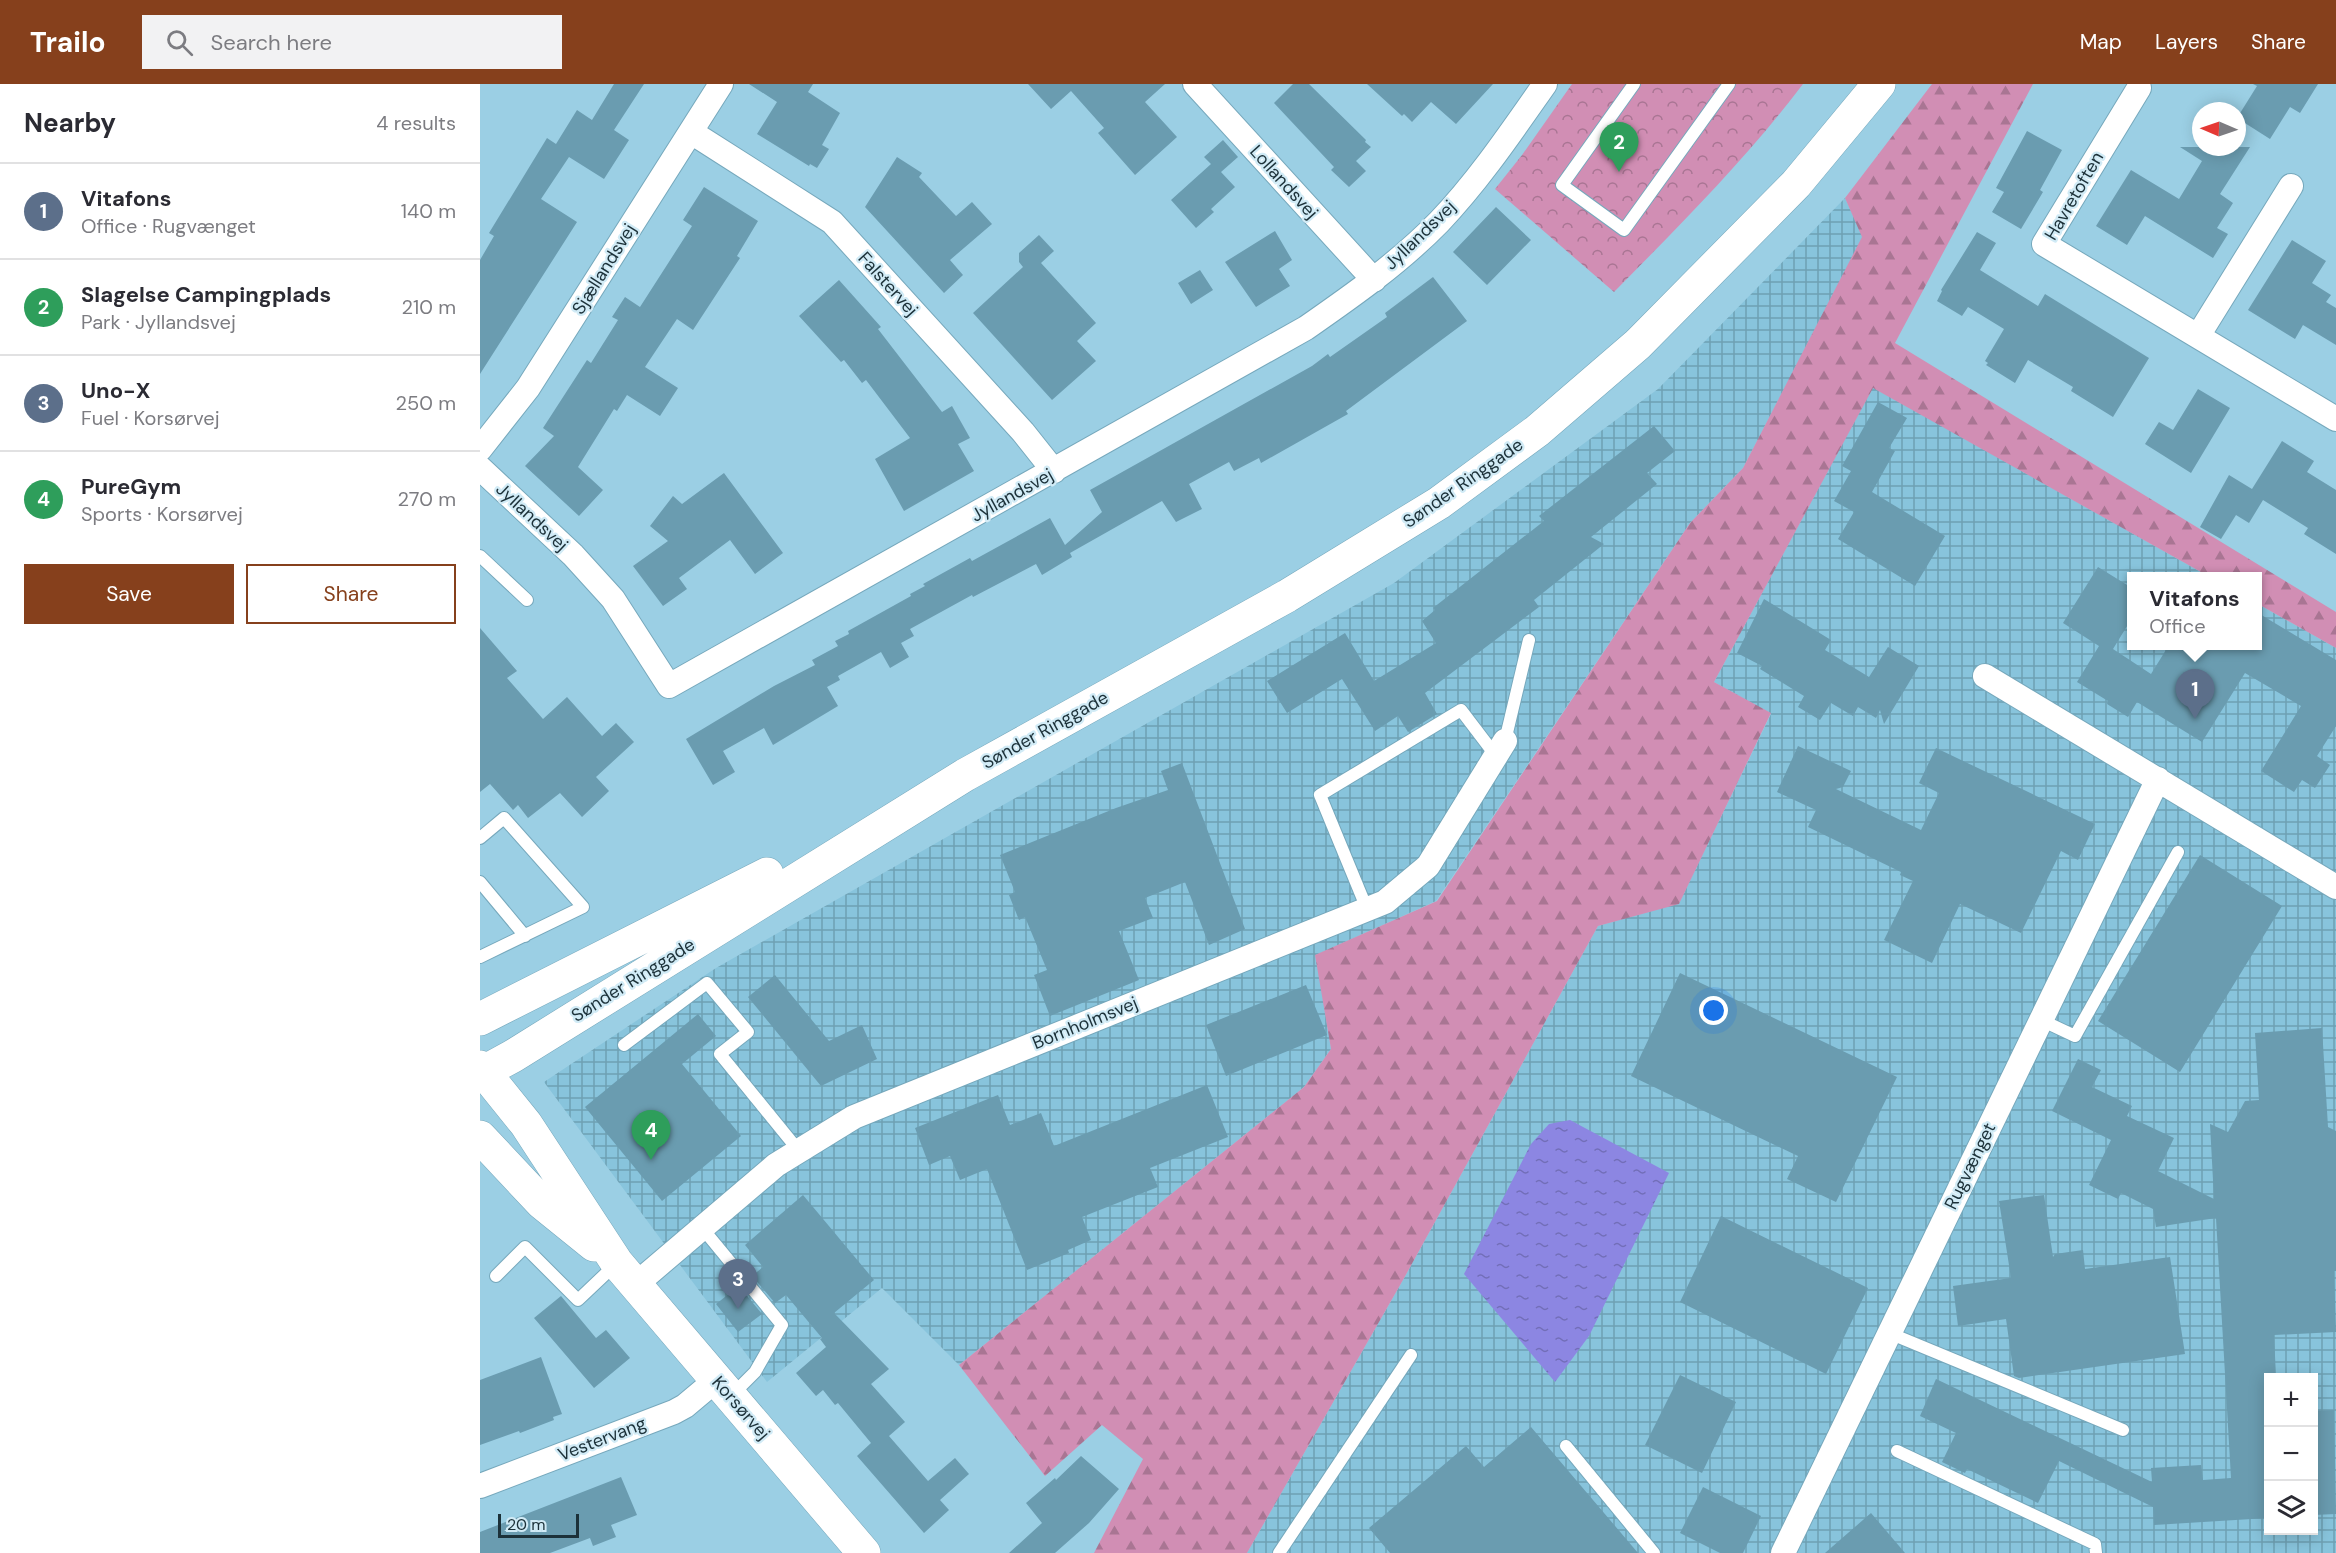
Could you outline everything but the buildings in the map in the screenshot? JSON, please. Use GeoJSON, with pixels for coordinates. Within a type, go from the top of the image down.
{"type":"FeatureCollection","features":[{"type":"Feature","properties":{"kind":"street","name":"Sjællandsvej"},"geometry":{"type":"LineString","coordinates":[[480,449],[528,388],[721,84]]}},
{"type":"Feature","properties":{"kind":"street","name":"Lollandsvej"},"geometry":{"type":"LineString","coordinates":[[1195,84],[1374,280]]}},
{"type":"Feature","properties":{"kind":"street","name":"Jyllandsvej"},"geometry":{"type":"LineString","coordinates":[[480,468],[573,555],[612,599],[669,686],[1306,328],[1374,280],[1438,222],[1487,165],[1545,84]]}},
{"type":"Feature","properties":{"kind":"street","name":"Sønder Ringgade"},"geometry":{"type":"LineString","coordinates":[[481,1072],[513,1056],[965,775],[1287,596],[1439,503],[1537,431],[1638,344],[1797,184],[1879,84]]}},
{"type":"Feature","properties":{"kind":"street","name":"Havretoften"},"geometry":{"type":"LineString","coordinates":[[2139,88],[2044,244],[2336,419]]}},
{"type":"Feature","properties":{"kind":"street","name":"Falstervej"},"geometry":{"type":"LineString","coordinates":[[691,132],[832,222],[1023,432],[1054,471]]}},
{"type":"Feature","properties":{"kind":"street"},"geometry":{"type":"LineString","coordinates":[[2198,336],[2291,186]]}},
{"type":"Feature","properties":{"kind":"street"},"geometry":{"type":"LineString","coordinates":[[1985,676],[2336,887]]}},
{"type":"Feature","properties":{"kind":"street","name":"Bornholmsvej"},"geometry":{"type":"LineString","coordinates":[[626,1274],[703,1229],[776,1165],[854,1117],[1385,902],[1428,866],[1501,748]]}},
{"type":"Feature","properties":{"kind":"street","name":"Sønder Ringgade"},"geometry":{"type":"LineString","coordinates":[[480,1019],[965,775]]}},
{"type":"Feature","properties":{"kind":"street","name":"Rugvænget"},"geometry":{"type":"LineString","coordinates":[[1783,1553],[2158,779]]}},
{"type":"Feature","properties":{"kind":"street"},"geometry":{"type":"LineString","coordinates":[[626,1274],[481,1072],[841,836]]}},
{"type":"Feature","properties":{"kind":"street","name":"Korsørvej"},"geometry":{"type":"LineString","coordinates":[[480,1137],[542,1203],[626,1274],[864,1553]]}},
{"type":"Feature","properties":{"kind":"street","name":"Vestervang"},"geometry":{"type":"LineString","coordinates":[[480,1486],[674,1412],[723,1388]]}},
{"type":"Feature","properties":{"kind":"lane"},"geometry":{"type":"LineString","coordinates":[[1634,84],[1562,185],[1624,230],[1729,84]]}},
{"type":"Feature","properties":{"kind":"lane"},"geometry":{"type":"LineString","coordinates":[[480,556],[528,600]]}},
{"type":"Feature","properties":{"kind":"lane"},"geometry":{"type":"LineString","coordinates":[[1367,909],[1320,795],[1461,710],[1501,748],[1529,640]]}},
{"type":"Feature","properties":{"kind":"lane"},"geometry":{"type":"LineString","coordinates":[[480,837],[504,818],[583,907],[480,957]]}},
{"type":"Feature","properties":{"kind":"lane"},"geometry":{"type":"LineString","coordinates":[[2041,1020],[2075,1036],[2178,852]]}},
{"type":"Feature","properties":{"kind":"lane"},"geometry":{"type":"LineString","coordinates":[[480,882],[525,936]]}},
{"type":"Feature","properties":{"kind":"lane"},"geometry":{"type":"LineString","coordinates":[[624,1045],[707,983],[748,1032],[720,1054],[799,1151]]}},
{"type":"Feature","properties":{"kind":"lane"},"geometry":{"type":"LineString","coordinates":[[703,1229],[782,1326],[756,1372],[723,1388]]}},
{"type":"Feature","properties":{"kind":"lane"},"geometry":{"type":"LineString","coordinates":[[496,1276],[525,1247],[578,1300],[626,1274]]}},
{"type":"Feature","properties":{"kind":"lane"},"geometry":{"type":"LineString","coordinates":[[1889,1334],[2123,1430]]}},
{"type":"Feature","properties":{"kind":"lane"},"geometry":{"type":"LineString","coordinates":[[1279,1553],[1411,1355]]}},
{"type":"Feature","properties":{"kind":"lane"},"geometry":{"type":"LineString","coordinates":[[1566,1446],[1654,1553]]}},
{"type":"Feature","properties":{"kind":"lane"},"geometry":{"type":"LineString","coordinates":[[1897,1451],[2095,1544],[2096,1553]]}},
{"type":"Feature","properties":{"kind":"shaded area"},"geometry":{"type":"Polygon","coordinates":[[[1845,198],[1863,237],[1743,468],[1690,523],[1436,901],[1316,955],[1331,1049],[1304,1087],[959,1365],[882,1288],[767,1382],[544,1082],[716,968],[1394,583],[1658,389],[1845,198]]]}},
{"type":"Feature","properties":{"kind":"shaded area"},"geometry":{"type":"Polygon","coordinates":[[[1873,387],[2201,572],[2127,572],[2127,650],[2262,650],[2262,606],[2336,648],[2336,1553],[1247,1553],[1403,1280],[1598,926],[1679,903],[1771,714],[1714,682],[1873,387]]]}},
{"type":"Feature","properties":{"kind":"green space"},"geometry":{"type":"Polygon","coordinates":[[[1572,84],[1803,84],[1736,165],[1614,292],[1495,189],[1572,84]]]}},
{"type":"Feature","properties":{"kind":"green space"},"geometry":{"type":"Polygon","coordinates":[[[1932,84],[2033,84],[1895,343],[2336,612],[2336,648],[2262,606],[2262,572],[2201,572],[1873,388],[1714,682],[1771,713],[1679,904],[1598,926],[1403,1280],[1247,1553],[1094,1553],[1143,1459],[1102,1425],[1045,1476],[959,1365],[1304,1087],[1331,1049],[1315,955],[1437,901],[1690,523],[1743,468],[1862,237],[1845,198],[1932,84]]]}},
{"type":"Feature","properties":{"kind":"water"},"geometry":{"type":"Polygon","coordinates":[[[1570,1120],[1669,1173],[1589,1336],[1555,1382],[1464,1274],[1531,1144],[1549,1124],[1570,1120]]]}},
{"type":"Feature","properties":{"kind":"place","name":"Slagelse Campingplads"},"geometry":{"type":"Point","coordinates":[1619,172]}},
{"type":"Feature","properties":{"kind":"place","name":"Vitafons"},"geometry":{"type":"Point","coordinates":[2195,719]}},
{"type":"Feature","properties":{"kind":"place","name":"PureGym"},"geometry":{"type":"Point","coordinates":[651,1160]}},
{"type":"Feature","properties":{"kind":"place","name":"Uno-X"},"geometry":{"type":"Point","coordinates":[738,1309]}}]}
